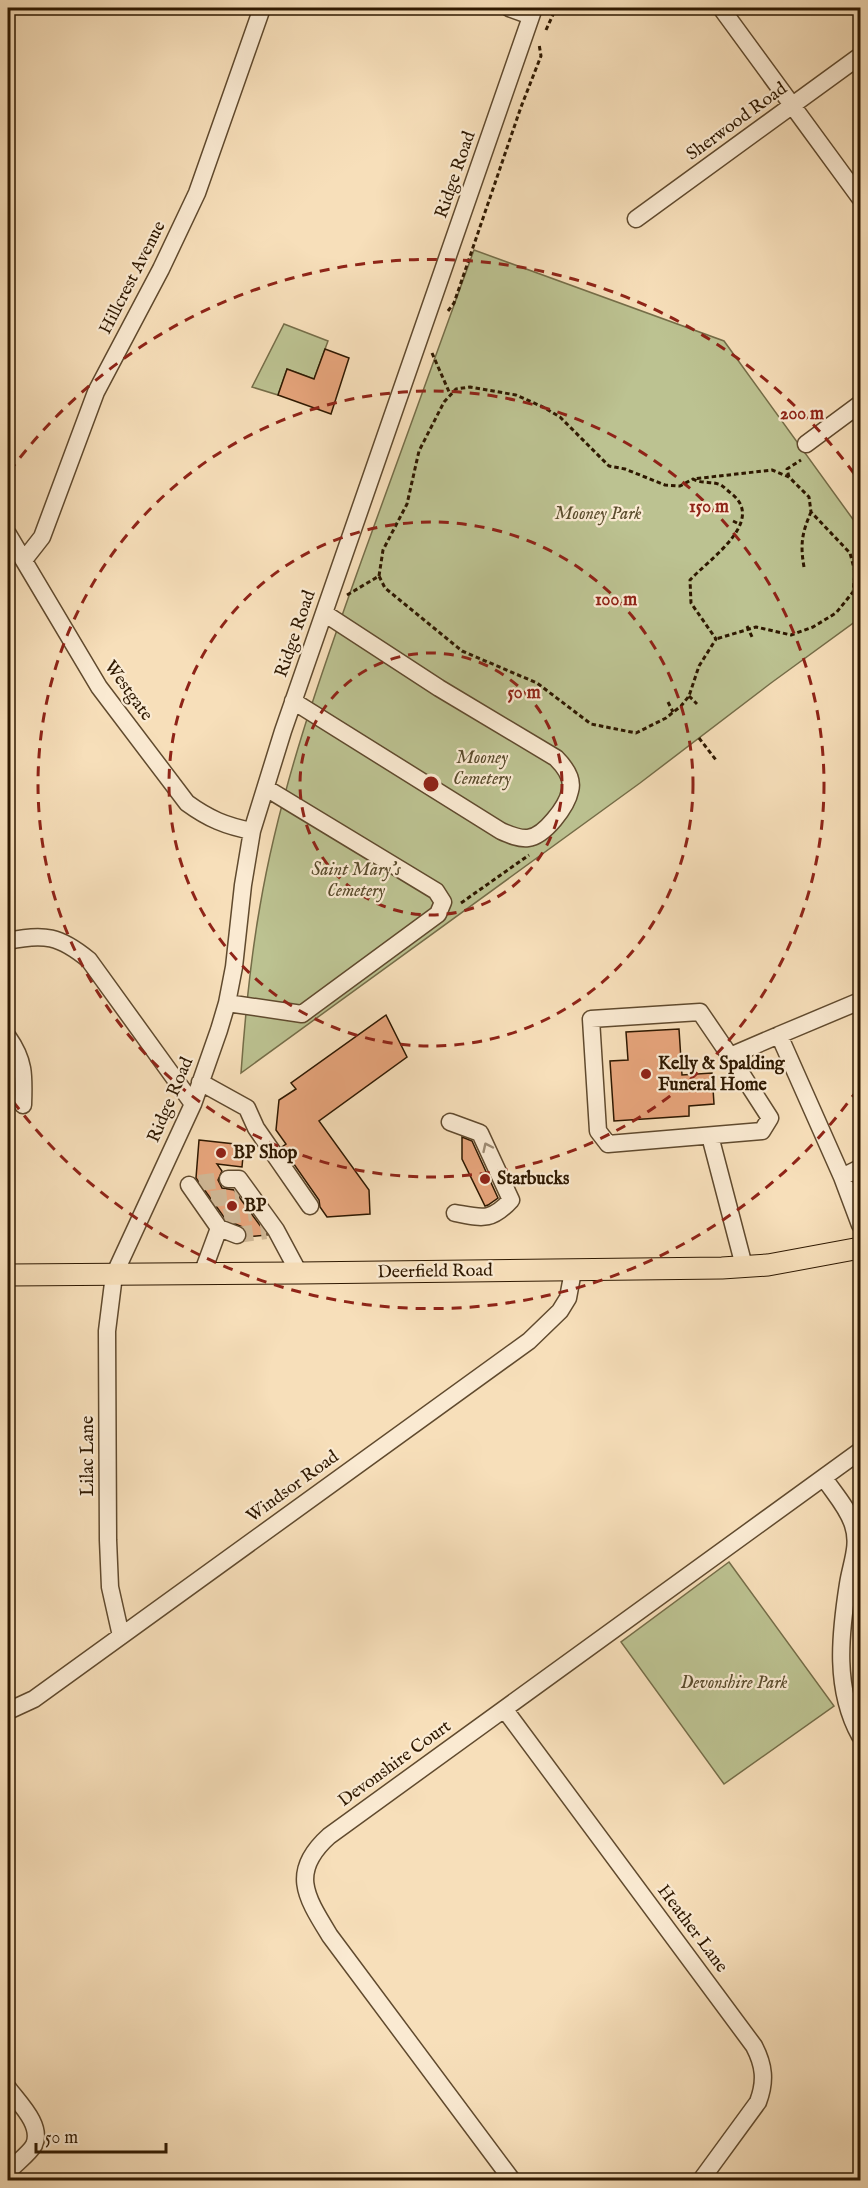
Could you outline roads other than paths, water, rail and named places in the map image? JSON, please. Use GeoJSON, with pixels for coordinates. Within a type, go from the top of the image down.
{"type":"FeatureCollection","features":[{"type":"Feature","properties":{"kind":"main road","name":"Deerfield Road"},"geometry":{"type":"LineString","coordinates":[[8,1275],[573,1271],[744,1266],[768,1265],[861,1248]]}},
{"type":"Feature","properties":{"kind":"street","name":"Hillcrest Avenue"},"geometry":{"type":"LineString","coordinates":[[24,560],[42,537],[96,392],[161,269],[197,193],[262,8]]}},
{"type":"Feature","properties":{"kind":"street"},"geometry":{"type":"LineString","coordinates":[[509,8],[532,12]]}},
{"type":"Feature","properties":{"kind":"street"},"geometry":{"type":"LineString","coordinates":[[721,8],[861,198]]}},
{"type":"Feature","properties":{"kind":"street","name":"Ridge Road"},"geometry":{"type":"LineString","coordinates":[[114,1275],[193,1104],[227,1003],[252,831],[293,701],[532,12]]}},
{"type":"Feature","properties":{"kind":"street","name":"Sherwood Road"},"geometry":{"type":"LineString","coordinates":[[636,219],[861,56]]}},
{"type":"Feature","properties":{"kind":"street"},"geometry":{"type":"LineString","coordinates":[[806,444],[861,404]]}},
{"type":"Feature","properties":{"kind":"street","name":"Westgate"},"geometry":{"type":"LineString","coordinates":[[8,534],[99,687],[187,803],[205,817],[252,831]]}},
{"type":"Feature","properties":{"kind":"street"},"geometry":{"type":"LineString","coordinates":[[293,701],[501,831],[516,837],[529,838],[542,833],[554,819],[571,790],[565,767],[556,758],[439,688],[324,613]]}},
{"type":"Feature","properties":{"kind":"street"},"geometry":{"type":"LineString","coordinates":[[227,1003],[302,1014],[438,914],[442,905],[436,891],[266,788]]}},
{"type":"Feature","properties":{"kind":"street"},"geometry":{"type":"LineString","coordinates":[[8,941],[31,936],[56,939],[72,947],[89,960],[193,1104]]}},
{"type":"Feature","properties":{"kind":"street"},"geometry":{"type":"LineString","coordinates":[[730,1056],[861,1001]]}},
{"type":"Feature","properties":{"kind":"street"},"geometry":{"type":"LineString","coordinates":[[700,1012],[730,1056],[771,1118],[762,1131],[608,1144],[598,1131],[591,1019],[700,1012]]}},
{"type":"Feature","properties":{"kind":"street"},"geometry":{"type":"LineString","coordinates":[[779,1035],[861,1225]]}},
{"type":"Feature","properties":{"kind":"street"},"geometry":{"type":"LineString","coordinates":[[8,1037],[20,1056],[24,1069],[23,1105]]}},
{"type":"Feature","properties":{"kind":"street"},"geometry":{"type":"LineString","coordinates":[[200,1082],[247,1108],[256,1128],[310,1206]]}},
{"type":"Feature","properties":{"kind":"street"},"geometry":{"type":"LineString","coordinates":[[450,1122],[480,1133],[511,1200],[499,1214],[480,1217],[454,1213]]}},
{"type":"Feature","properties":{"kind":"street"},"geometry":{"type":"LineString","coordinates":[[710,1136],[744,1266]]}},
{"type":"Feature","properties":{"kind":"street"},"geometry":{"type":"LineString","coordinates":[[842,1177],[861,1168]]}},
{"type":"Feature","properties":{"kind":"street"},"geometry":{"type":"LineString","coordinates":[[160,1174],[200,1192],[218,1221],[237,1235]]}},
{"type":"Feature","properties":{"kind":"street"},"geometry":{"type":"LineString","coordinates":[[228,1179],[239,1179],[245,1195],[299,1274]]}},
{"type":"Feature","properties":{"kind":"street"},"geometry":{"type":"LineString","coordinates":[[202,1274],[218,1221]]}},
{"type":"Feature","properties":{"kind":"street","name":"Windsor Road"},"geometry":{"type":"LineString","coordinates":[[8,1711],[34,1699],[529,1341],[560,1311],[568,1298],[573,1271]]}},
{"type":"Feature","properties":{"kind":"street","name":"Lilac Lane"},"geometry":{"type":"LineString","coordinates":[[114,1275],[107,1331],[108,1539],[110,1587],[120,1636]]}},
{"type":"Feature","properties":{"kind":"street","name":"Devonshire Court"},"geometry":{"type":"LineString","coordinates":[[512,2181],[330,1936],[311,1906],[304,1887],[304,1874],[310,1857],[329,1836],[861,1451]]}},
{"type":"Feature","properties":{"kind":"street"},"geometry":{"type":"LineString","coordinates":[[824,1478],[853,1525],[856,1540],[842,1626],[841,1669],[846,1704],[861,1737]]}},
{"type":"Feature","properties":{"kind":"street","name":"Heather Lane"},"geometry":{"type":"LineString","coordinates":[[505,1710],[754,2046],[761,2060],[764,2075],[763,2091],[758,2102],[701,2181]]}},
{"type":"Feature","properties":{"kind":"street"},"geometry":{"type":"LineString","coordinates":[[8,2088],[32,2121],[36,2132],[34,2145],[8,2172]]}},
{"type":"Feature","properties":{"kind":"tunnel"},"geometry":{"type":"LineString","coordinates":[[199,1183],[228,1179]]}},
{"type":"Feature","properties":{"kind":"tunnel"},"geometry":{"type":"LineString","coordinates":[[211,1199],[239,1196]]}},
{"type":"Feature","properties":{"kind":"tunnel"},"geometry":{"type":"LineString","coordinates":[[224,1217],[251,1213]]}},
{"type":"Feature","properties":{"kind":"tunnel"},"geometry":{"type":"LineString","coordinates":[[237,1235],[266,1231]]}},
{"type":"Feature","properties":{"kind":"place","name":"Kelly & Spalding Funeral Home"},"geometry":{"type":"Point","coordinates":[646,1074]}},
{"type":"Feature","properties":{"kind":"place","name":"BP Shop"},"geometry":{"type":"Point","coordinates":[221,1153]}},
{"type":"Feature","properties":{"kind":"place","name":"Starbucks"},"geometry":{"type":"Point","coordinates":[485,1179]}},
{"type":"Feature","properties":{"kind":"place","name":"BP"},"geometry":{"type":"Point","coordinates":[232,1206]}},
{"type":"Feature","properties":{"kind":"park label","name":"Mooney Park"},"geometry":{"type":"Point","coordinates":[598,514]}},
{"type":"Feature","properties":{"kind":"park label","name":"Mooney Cemetery"},"geometry":{"type":"Point","coordinates":[482,768]}},
{"type":"Feature","properties":{"kind":"park label","name":"Saint Mary's Cemetery"},"geometry":{"type":"Point","coordinates":[356,880]}},
{"type":"Feature","properties":{"kind":"park label","name":"Devonshire Park"},"geometry":{"type":"Point","coordinates":[734,1683]}}]}
